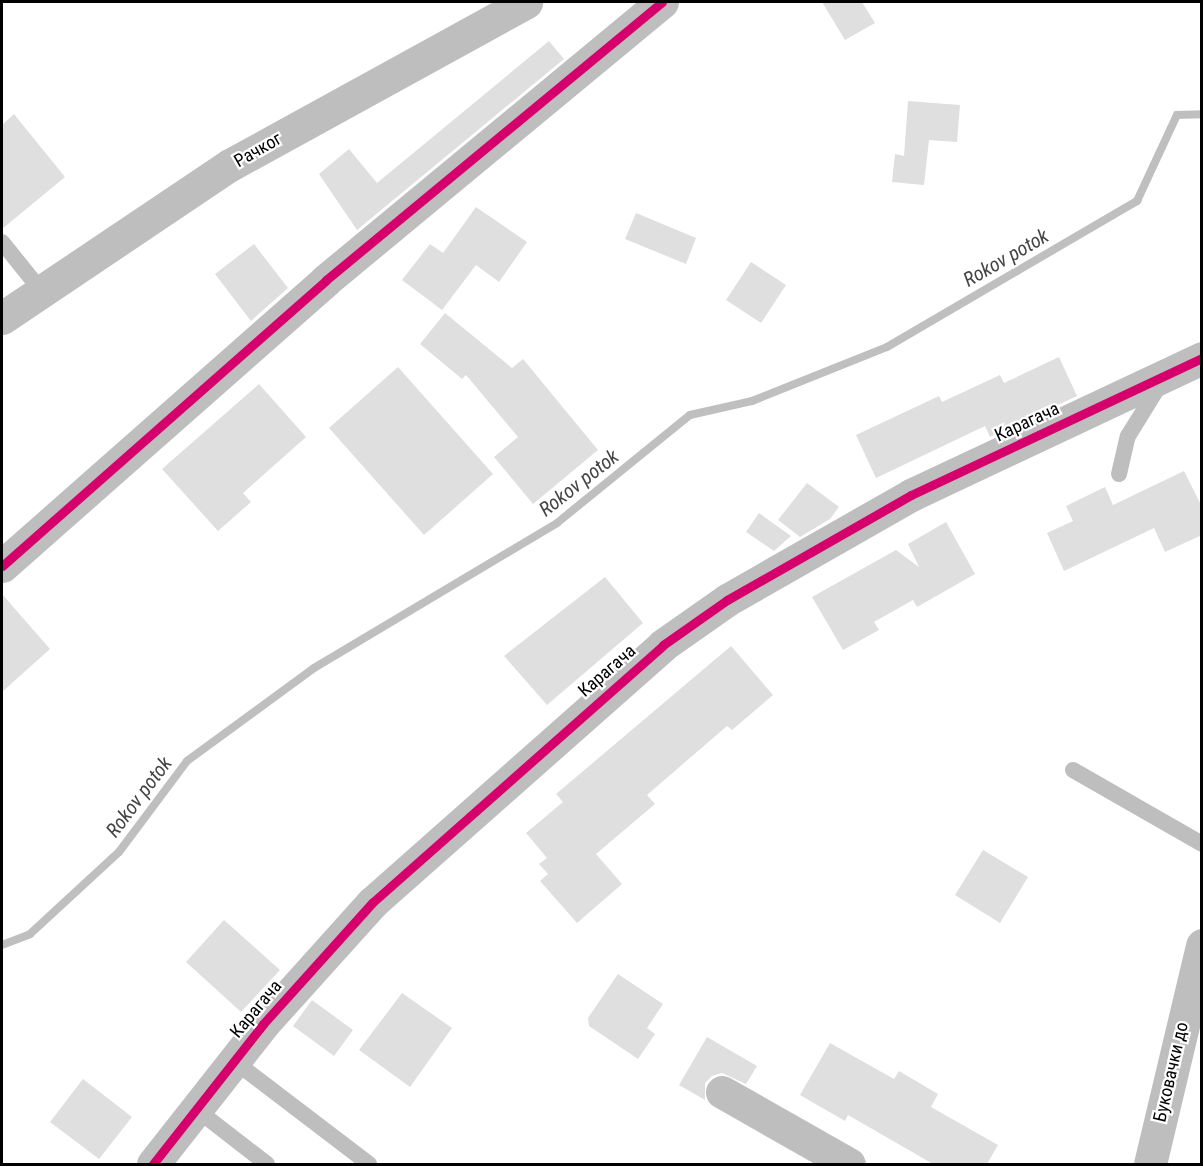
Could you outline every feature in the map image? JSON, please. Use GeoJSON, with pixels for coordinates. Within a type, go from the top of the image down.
{"type":"FeatureCollection","features":[{"type":"Feature","properties":{"kind":"street","name":"Рачког"},"geometry":{"type":"LineString","coordinates":[[2,318],[39,288],[230,165],[526,2]]}},
{"type":"Feature","properties":{"kind":"street"},"geometry":{"type":"LineString","coordinates":[[2,566],[326,280],[662,2]]}},
{"type":"Feature","properties":{"kind":"street","name":"Карагача"},"geometry":{"type":"LineString","coordinates":[[153,1164],[234,1061],[373,902],[663,645],[727,600],[911,495],[1202,358]]}},
{"type":"Feature","properties":{"kind":"street","name":"Буковачки до"},"geometry":{"type":"LineString","coordinates":[[1150,1164],[1202,945]]}},
{"type":"Feature","properties":{"kind":"street"},"geometry":{"type":"LineString","coordinates":[[722,1092],[849,1164]]}},
{"type":"Feature","properties":{"kind":"lane"},"geometry":{"type":"LineString","coordinates":[[2,242],[39,288]]}},
{"type":"Feature","properties":{"kind":"lane"},"geometry":{"type":"LineString","coordinates":[[1119,474],[1141,411],[1172,372]]}},
{"type":"Feature","properties":{"kind":"lane"},"geometry":{"type":"LineString","coordinates":[[1073,770],[1202,844]]}},
{"type":"Feature","properties":{"kind":"lane"},"geometry":{"type":"LineString","coordinates":[[234,1061],[369,1164]]}},
{"type":"Feature","properties":{"kind":"lane"},"geometry":{"type":"LineString","coordinates":[[196,1110],[265,1163]]}},
{"type":"Feature","properties":{"kind":"building"},"geometry":{"type":"Polygon","coordinates":[[[822,2],[862,2],[875,23],[845,40],[822,2]]]}},
{"type":"Feature","properties":{"kind":"building"},"geometry":{"type":"Polygon","coordinates":[[[549,41],[564,59],[357,230],[319,174],[349,149],[377,183],[549,41]]]}},
{"type":"Feature","properties":{"kind":"building"},"geometry":{"type":"Polygon","coordinates":[[[908,101],[960,105],[957,142],[929,140],[924,185],[892,182],[895,154],[904,156],[908,101]]]}},
{"type":"Feature","properties":{"kind":"building"},"geometry":{"type":"Polygon","coordinates":[[[14,114],[65,177],[2,229],[2,125],[14,114]]]}},
{"type":"Feature","properties":{"kind":"building"},"geometry":{"type":"Polygon","coordinates":[[[476,207],[527,242],[499,282],[476,265],[442,310],[402,280],[430,244],[443,253],[476,207]]]}},
{"type":"Feature","properties":{"kind":"building"},"geometry":{"type":"Polygon","coordinates":[[[636,213],[696,238],[686,264],[625,239],[636,213]]]}},
{"type":"Feature","properties":{"kind":"building"},"geometry":{"type":"Polygon","coordinates":[[[254,244],[288,288],[251,321],[215,274],[254,244]]]}},
{"type":"Feature","properties":{"kind":"building"},"geometry":{"type":"Polygon","coordinates":[[[751,262],[786,285],[761,323],[726,300],[751,262]]]}},
{"type":"Feature","properties":{"kind":"building"},"geometry":{"type":"Polygon","coordinates":[[[445,313],[512,368],[523,359],[598,450],[533,504],[494,457],[518,437],[466,375],[462,379],[420,344],[445,313]]]}},
{"type":"Feature","properties":{"kind":"building"},"geometry":{"type":"Polygon","coordinates":[[[1059,357],[1077,396],[990,437],[985,426],[876,478],[856,435],[939,396],[942,402],[1000,375],[1004,383],[1059,357]]]}},
{"type":"Feature","properties":{"kind":"building"},"geometry":{"type":"Polygon","coordinates":[[[398,367],[493,474],[424,535],[329,428],[398,367]]]}},
{"type":"Feature","properties":{"kind":"building"},"geometry":{"type":"Polygon","coordinates":[[[259,384],[306,437],[243,493],[251,502],[218,531],[162,469],[259,384]]]}},
{"type":"Feature","properties":{"kind":"building"},"geometry":{"type":"Polygon","coordinates":[[[1184,471],[1202,507],[1202,535],[1165,552],[1154,528],[1064,571],[1047,533],[1073,521],[1066,506],[1105,487],[1113,505],[1184,471]]]}},
{"type":"Feature","properties":{"kind":"building"},"geometry":{"type":"Polygon","coordinates":[[[807,483],[839,507],[830,519],[800,537],[778,520],[807,483]]]}},
{"type":"Feature","properties":{"kind":"building"},"geometry":{"type":"Polygon","coordinates":[[[759,513],[791,536],[774,551],[746,532],[759,513]]]}},
{"type":"Feature","properties":{"kind":"building"},"geometry":{"type":"Polygon","coordinates":[[[946,522],[975,574],[917,607],[913,600],[874,622],[879,630],[843,650],[812,597],[896,550],[919,567],[908,544],[946,522]]]}},
{"type":"Feature","properties":{"kind":"building"},"geometry":{"type":"Polygon","coordinates":[[[605,577],[643,623],[547,705],[504,656],[605,577]]]}},
{"type":"Feature","properties":{"kind":"building"},"geometry":{"type":"Polygon","coordinates":[[[2,594],[50,649],[2,692],[2,594]]]}},
{"type":"Feature","properties":{"kind":"building"},"geometry":{"type":"Polygon","coordinates":[[[731,646],[773,695],[732,730],[727,726],[647,795],[655,804],[596,854],[622,884],[577,923],[540,881],[548,874],[539,864],[547,858],[526,833],[563,802],[556,794],[731,646]]]}},
{"type":"Feature","properties":{"kind":"building"},"geometry":{"type":"Polygon","coordinates":[[[983,850],[1028,877],[1000,923],[955,895],[983,850]]]}},
{"type":"Feature","properties":{"kind":"building"},"geometry":{"type":"Polygon","coordinates":[[[224,920],[280,970],[241,1012],[186,962],[224,920]]]}},
{"type":"Feature","properties":{"kind":"building"},"geometry":{"type":"Polygon","coordinates":[[[618,974],[663,1004],[647,1028],[655,1034],[638,1059],[589,1026],[588,1018],[618,974]]]}},
{"type":"Feature","properties":{"kind":"building"},"geometry":{"type":"Polygon","coordinates":[[[402,993],[452,1028],[410,1087],[359,1050],[402,993]]]}},
{"type":"Feature","properties":{"kind":"building"},"geometry":{"type":"Polygon","coordinates":[[[312,1000],[353,1030],[334,1056],[293,1026],[312,1000]]]}},
{"type":"Feature","properties":{"kind":"building"},"geometry":{"type":"Polygon","coordinates":[[[707,1037],[757,1066],[746,1084],[722,1073],[712,1076],[705,1083],[705,1100],[679,1085],[707,1037]]]}},
{"type":"Feature","properties":{"kind":"building"},"geometry":{"type":"Polygon","coordinates":[[[830,1043],[894,1079],[899,1071],[938,1094],[931,1107],[998,1145],[987,1164],[933,1164],[848,1115],[845,1121],[800,1095],[830,1043]]]}},
{"type":"Feature","properties":{"kind":"building"},"geometry":{"type":"Polygon","coordinates":[[[83,1079],[132,1117],[99,1159],[50,1122],[83,1079]]]}},
{"type":"Feature","properties":{"kind":"waterway","name":"Rokov potok"},"geometry":{"type":"LineString","coordinates":[[2,945],[30,934],[119,852],[187,761],[314,668],[557,523],[690,415],[752,401],[887,347],[1137,201],[1177,115],[1202,114]]}},
{"type":"Feature","properties":{"kind":"cycle path"},"geometry":{"type":"LineString","coordinates":[[2,566],[326,280],[662,2]]}},
{"type":"Feature","properties":{"kind":"cycle path"},"geometry":{"type":"LineString","coordinates":[[153,1164],[263,1024],[373,902],[663,645],[727,600],[911,495],[1202,358]]}}]}
